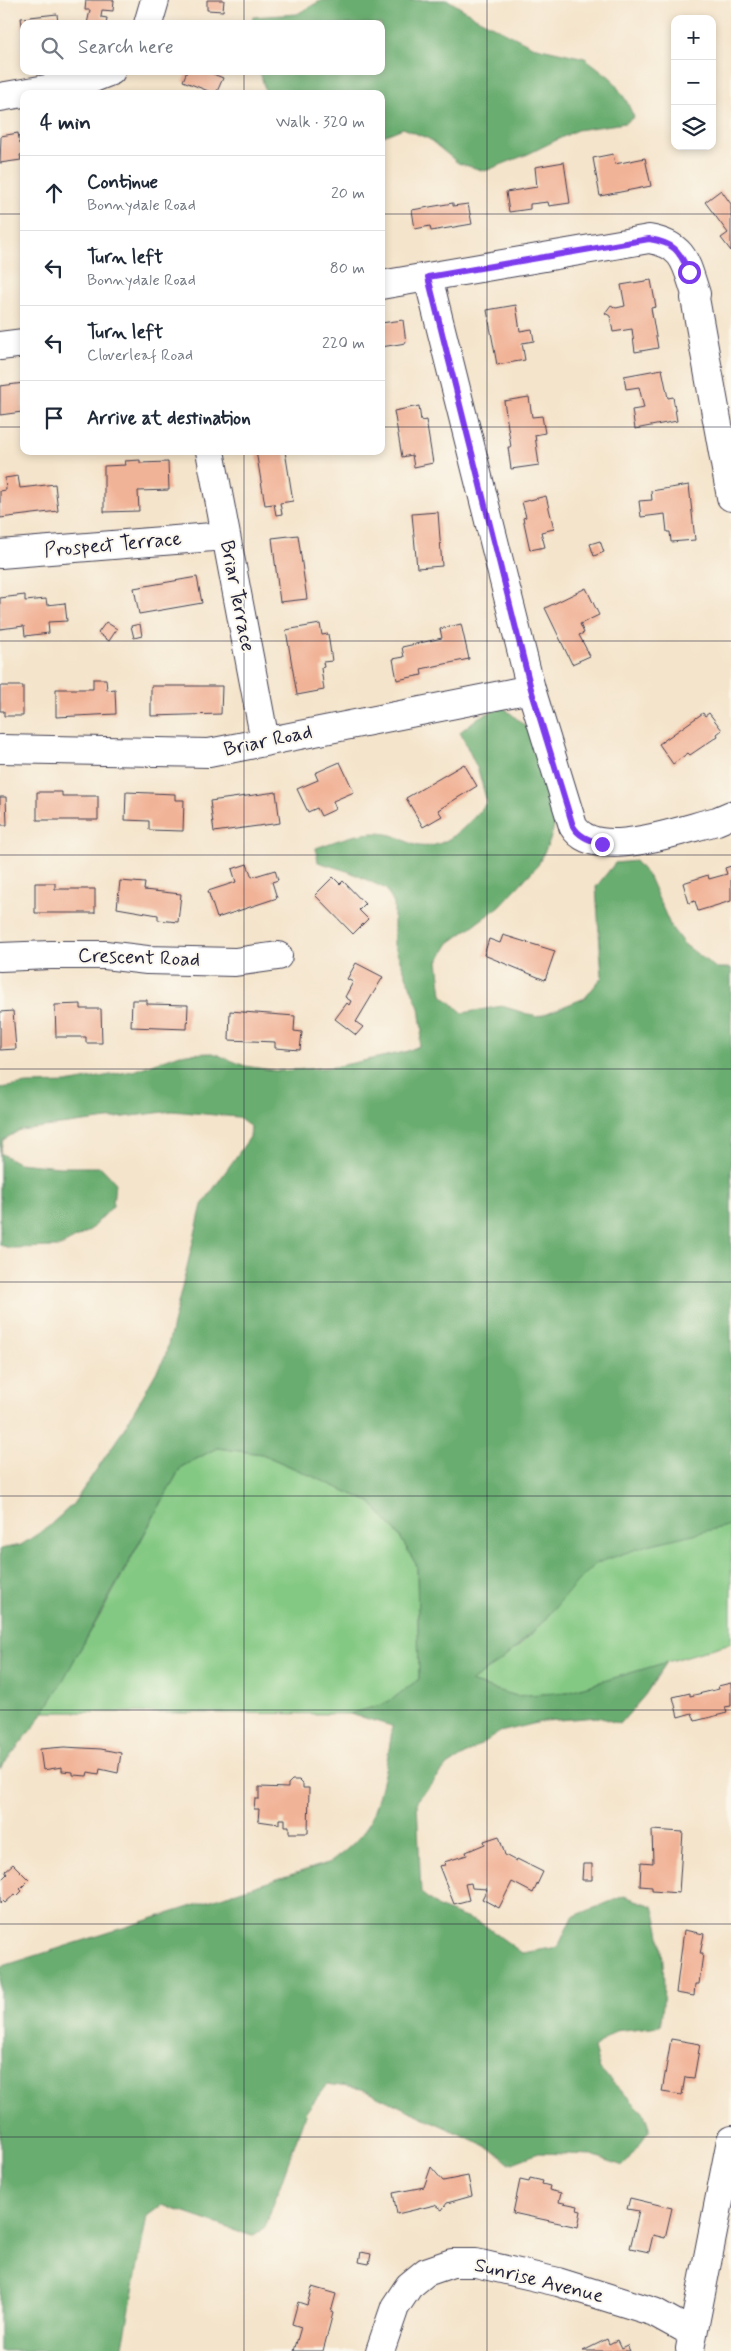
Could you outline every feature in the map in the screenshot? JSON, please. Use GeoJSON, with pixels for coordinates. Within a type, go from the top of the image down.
{"type":"FeatureCollection","features":[{"type":"Feature","properties":{"kind":"street"},"geometry":{"type":"LineString","coordinates":[[149,20],[155,0]]}},
{"type":"Feature","properties":{"kind":"street"},"geometry":{"type":"LineString","coordinates":[[40,90],[81,83],[101,75]]}},
{"type":"Feature","properties":{"kind":"street"},"geometry":{"type":"LineString","coordinates":[[0,97],[20,94]]}},
{"type":"Feature","properties":{"kind":"street"},"geometry":{"type":"LineString","coordinates":[[385,284],[649,239],[665,242],[672,246],[683,259],[696,294],[731,497]]}},
{"type":"Feature","properties":{"kind":"street"},"geometry":{"type":"LineString","coordinates":[[428,277],[531,689],[576,832],[588,840],[602,844],[623,844],[731,816]]}},
{"type":"Feature","properties":{"kind":"street"},"geometry":{"type":"LineString","coordinates":[[0,346],[20,344]]}},
{"type":"Feature","properties":{"kind":"street","name":"Briar Terrace"},"geometry":{"type":"LineString","coordinates":[[211,455],[265,741]]}},
{"type":"Feature","properties":{"kind":"street","name":"Prospect Terrace"},"geometry":{"type":"LineString","coordinates":[[0,554],[225,536]]}},
{"type":"Feature","properties":{"kind":"street","name":"Briar Road"},"geometry":{"type":"LineString","coordinates":[[0,749],[209,753],[531,689]]}},
{"type":"Feature","properties":{"kind":"street","name":"Crescent Road"},"geometry":{"type":"LineString","coordinates":[[0,957],[87,955],[147,960],[235,962],[278,956]]}},
{"type":"Feature","properties":{"kind":"street"},"geometry":{"type":"LineString","coordinates":[[691,2342],[731,2140]]}},
{"type":"Feature","properties":{"kind":"street","name":"Sunrise Avenue"},"geometry":{"type":"LineString","coordinates":[[380,2351],[395,2306],[409,2286],[426,2272],[452,2263],[476,2263],[558,2282],[654,2312],[691,2342]]}},
{"type":"Feature","properties":{"kind":"green space"},"geometry":{"type":"Polygon","coordinates":[[[322,0],[448,0],[477,18],[532,46],[585,58],[611,78],[626,100],[634,117],[625,123],[577,130],[528,154],[485,171],[458,163],[429,139],[403,128],[385,135],[385,90],[265,90],[261,75],[385,75],[385,20],[253,20],[253,17],[297,14],[322,0]]]}},
{"type":"Feature","properties":{"kind":"green space"},"geometry":{"type":"Polygon","coordinates":[[[503,707],[529,729],[555,823],[550,840],[538,865],[500,906],[449,943],[438,961],[442,995],[463,1013],[502,1006],[537,1017],[585,998],[602,977],[596,887],[615,863],[635,861],[649,877],[671,927],[684,944],[716,968],[731,968],[731,1525],[648,1545],[597,1563],[576,1583],[540,1625],[502,1660],[470,1682],[517,1696],[567,1692],[667,1662],[645,1695],[620,1724],[598,1717],[545,1721],[500,1732],[446,1767],[417,1801],[421,1893],[440,1908],[484,1925],[522,1953],[558,1947],[572,1917],[624,1896],[653,1906],[660,1935],[664,1982],[660,2026],[615,2031],[594,2048],[600,2070],[644,2113],[650,2131],[623,2166],[592,2155],[539,2153],[510,2164],[490,2148],[362,2089],[327,2084],[306,2112],[265,2228],[252,2236],[162,2205],[147,2216],[122,2351],[0,2351],[0,1967],[331,1862],[350,1846],[367,1827],[375,1809],[392,1726],[350,1714],[387,1703],[419,1679],[417,1566],[399,1535],[370,1502],[262,1454],[217,1448],[181,1467],[61,1684],[36,1724],[0,1769],[0,1549],[21,1545],[48,1527],[73,1504],[122,1432],[165,1357],[202,1205],[250,1137],[251,1127],[237,1117],[172,1111],[20,1130],[3,1140],[0,1153],[0,1088],[27,1084],[66,1083],[133,1071],[180,1054],[213,1053],[245,1066],[278,1071],[334,1067],[405,1052],[419,1046],[422,1030],[419,1008],[394,945],[394,904],[386,889],[350,872],[318,862],[316,848],[351,836],[369,833],[391,835],[419,846],[429,846],[439,844],[458,833],[487,802],[478,770],[460,732],[479,717],[503,707]]]}},
{"type":"Feature","properties":{"kind":"green space"},"geometry":{"type":"Polygon","coordinates":[[[0,1153],[18,1163],[60,1167],[101,1167],[115,1182],[113,1206],[89,1231],[59,1247],[10,1248],[0,1245],[0,1153]]]}},
{"type":"Feature","properties":{"kind":"green space"},"geometry":{"type":"Polygon","coordinates":[[[217,1448],[262,1454],[370,1502],[399,1535],[417,1566],[419,1679],[387,1703],[350,1714],[44,1712],[102,1612],[181,1467],[217,1448]]]}},
{"type":"Feature","properties":{"kind":"green space"},"geometry":{"type":"Polygon","coordinates":[[[731,1525],[731,1643],[567,1692],[517,1696],[470,1682],[525,1640],[547,1617],[575,1582],[598,1563],[646,1545],[731,1525]]]}},
{"type":"Feature","properties":{"kind":"building"},"geometry":{"type":"Polygon","coordinates":[[[86,0],[114,0],[113,11],[102,10],[101,17],[107,18],[107,20],[88,20],[90,10],[85,10],[86,0]]]}},
{"type":"Feature","properties":{"kind":"building"},"geometry":{"type":"Polygon","coordinates":[[[207,0],[224,0],[223,11],[207,10],[207,0]]]}},
{"type":"Feature","properties":{"kind":"building"},"geometry":{"type":"Polygon","coordinates":[[[57,14],[58,20],[21,20],[21,18],[57,14]]]}},
{"type":"Feature","properties":{"kind":"building"},"geometry":{"type":"Polygon","coordinates":[[[185,75],[216,75],[223,78],[218,90],[206,90],[183,81],[185,75]]]}},
{"type":"Feature","properties":{"kind":"building"},"geometry":{"type":"Polygon","coordinates":[[[18,133],[20,160],[0,163],[1,136],[18,133]]]}},
{"type":"Feature","properties":{"kind":"building"},"geometry":{"type":"Polygon","coordinates":[[[613,154],[615,164],[645,158],[651,186],[600,196],[593,158],[613,154]]]}},
{"type":"Feature","properties":{"kind":"building"},"geometry":{"type":"Polygon","coordinates":[[[564,162],[570,203],[549,206],[548,202],[530,204],[530,209],[509,212],[506,192],[537,187],[535,167],[564,162]]]}},
{"type":"Feature","properties":{"kind":"building"},"geometry":{"type":"Polygon","coordinates":[[[721,190],[731,204],[731,251],[721,238],[728,233],[705,202],[721,190]]]}},
{"type":"Feature","properties":{"kind":"building"},"geometry":{"type":"Polygon","coordinates":[[[453,203],[453,206],[468,204],[472,224],[431,231],[430,226],[415,229],[412,210],[453,203]]]}},
{"type":"Feature","properties":{"kind":"building"},"geometry":{"type":"Polygon","coordinates":[[[651,280],[656,307],[651,308],[658,348],[635,352],[632,329],[613,332],[610,316],[605,313],[611,305],[616,308],[625,306],[621,285],[651,280]]]}},
{"type":"Feature","properties":{"kind":"building"},"geometry":{"type":"Polygon","coordinates":[[[516,305],[520,331],[532,329],[534,341],[522,343],[525,360],[497,365],[487,310],[516,305]]]}},
{"type":"Feature","properties":{"kind":"building"},"geometry":{"type":"Polygon","coordinates":[[[403,320],[406,343],[385,346],[385,322],[403,320]]]}},
{"type":"Feature","properties":{"kind":"building"},"geometry":{"type":"Polygon","coordinates":[[[662,369],[668,398],[673,397],[677,421],[635,429],[632,410],[644,408],[639,387],[626,389],[624,376],[662,369]]]}},
{"type":"Feature","properties":{"kind":"building"},"geometry":{"type":"Polygon","coordinates":[[[20,384],[20,412],[0,415],[0,386],[20,384]]]}},
{"type":"Feature","properties":{"kind":"building"},"geometry":{"type":"Polygon","coordinates":[[[529,397],[532,417],[542,416],[545,433],[535,435],[539,465],[511,469],[508,447],[511,447],[504,401],[529,397]]]}},
{"type":"Feature","properties":{"kind":"building"},"geometry":{"type":"Polygon","coordinates":[[[419,406],[421,421],[426,420],[433,463],[414,467],[412,455],[402,457],[394,411],[419,406]]]}},
{"type":"Feature","properties":{"kind":"building"},"geometry":{"type":"Polygon","coordinates":[[[257,455],[286,455],[293,501],[280,503],[282,514],[276,515],[274,504],[265,505],[257,455]]]}},
{"type":"Feature","properties":{"kind":"building"},"geometry":{"type":"Polygon","coordinates":[[[140,460],[140,463],[168,462],[169,490],[138,491],[139,511],[104,512],[104,466],[126,465],[125,461],[140,460]]]}},
{"type":"Feature","properties":{"kind":"building"},"geometry":{"type":"Polygon","coordinates":[[[18,476],[20,488],[55,484],[58,511],[0,518],[0,491],[6,490],[5,478],[18,476]]]}},
{"type":"Feature","properties":{"kind":"building"},"geometry":{"type":"Polygon","coordinates":[[[689,485],[695,540],[671,542],[670,532],[667,532],[665,514],[641,517],[639,501],[652,500],[651,491],[689,485]]]}},
{"type":"Feature","properties":{"kind":"building"},"geometry":{"type":"Polygon","coordinates":[[[546,496],[554,529],[541,532],[545,547],[530,550],[523,518],[526,517],[522,502],[546,496]]]}},
{"type":"Feature","properties":{"kind":"building"},"geometry":{"type":"Polygon","coordinates":[[[438,512],[442,566],[417,568],[412,514],[438,512]]]}},
{"type":"Feature","properties":{"kind":"building"},"geometry":{"type":"Polygon","coordinates":[[[298,535],[307,599],[280,602],[272,538],[298,535]]]}},
{"type":"Feature","properties":{"kind":"building"},"geometry":{"type":"Polygon","coordinates":[[[600,541],[604,552],[594,556],[590,544],[600,541]]]}},
{"type":"Feature","properties":{"kind":"building"},"geometry":{"type":"Polygon","coordinates":[[[197,577],[202,603],[139,614],[134,588],[197,577]]]}},
{"type":"Feature","properties":{"kind":"building"},"geometry":{"type":"Polygon","coordinates":[[[586,588],[599,615],[580,624],[584,633],[579,635],[590,656],[572,664],[545,608],[586,588]]]}},
{"type":"Feature","properties":{"kind":"building"},"geometry":{"type":"Polygon","coordinates":[[[25,595],[25,601],[46,599],[47,605],[65,603],[67,621],[48,622],[49,633],[25,636],[24,626],[0,629],[0,598],[25,595]]]}},
{"type":"Feature","properties":{"kind":"building"},"geometry":{"type":"Polygon","coordinates":[[[106,622],[117,629],[109,641],[98,633],[106,622]]]}},
{"type":"Feature","properties":{"kind":"building"},"geometry":{"type":"Polygon","coordinates":[[[140,624],[142,636],[134,638],[131,626],[140,624]]]}},
{"type":"Feature","properties":{"kind":"building"},"geometry":{"type":"Polygon","coordinates":[[[320,624],[322,635],[328,634],[332,661],[323,662],[324,667],[321,668],[324,690],[297,695],[286,630],[320,624]]]}},
{"type":"Feature","properties":{"kind":"building"},"geometry":{"type":"Polygon","coordinates":[[[461,624],[469,659],[421,669],[422,675],[397,680],[393,659],[404,657],[402,647],[442,638],[440,629],[461,624]]]}},
{"type":"Feature","properties":{"kind":"building"},"geometry":{"type":"Polygon","coordinates":[[[93,679],[106,679],[107,690],[115,689],[116,714],[56,717],[56,689],[93,689],[93,679]]]}},
{"type":"Feature","properties":{"kind":"building"},"geometry":{"type":"Polygon","coordinates":[[[0,686],[23,686],[23,716],[4,716],[4,711],[0,711],[0,686]]]}},
{"type":"Feature","properties":{"kind":"building"},"geometry":{"type":"Polygon","coordinates":[[[151,686],[222,686],[221,714],[151,716],[151,686]]]}},
{"type":"Feature","properties":{"kind":"building"},"geometry":{"type":"Polygon","coordinates":[[[703,713],[705,716],[709,713],[722,730],[717,734],[718,736],[673,764],[659,744],[703,713]]]}},
{"type":"Feature","properties":{"kind":"building"},"geometry":{"type":"Polygon","coordinates":[[[340,762],[354,792],[333,801],[336,809],[321,816],[317,808],[308,812],[297,789],[318,780],[315,773],[340,762]]]}},
{"type":"Feature","properties":{"kind":"building"},"geometry":{"type":"Polygon","coordinates":[[[464,764],[477,786],[438,810],[442,816],[423,827],[406,798],[464,764]]]}},
{"type":"Feature","properties":{"kind":"building"},"geometry":{"type":"Polygon","coordinates":[[[37,792],[62,792],[62,796],[98,796],[98,820],[37,820],[37,792]]]}},
{"type":"Feature","properties":{"kind":"building"},"geometry":{"type":"Polygon","coordinates":[[[126,792],[175,794],[175,800],[184,800],[183,831],[149,830],[149,821],[125,820],[126,792]]]}},
{"type":"Feature","properties":{"kind":"building"},"geometry":{"type":"Polygon","coordinates":[[[276,792],[280,823],[214,832],[210,801],[276,792]]]}},
{"type":"Feature","properties":{"kind":"building"},"geometry":{"type":"Polygon","coordinates":[[[0,797],[6,797],[7,825],[0,825],[0,797]]]}},
{"type":"Feature","properties":{"kind":"building"},"geometry":{"type":"Polygon","coordinates":[[[247,864],[252,877],[275,870],[278,880],[272,882],[277,898],[217,918],[208,891],[236,882],[232,869],[247,864]]]}},
{"type":"Feature","properties":{"kind":"building"},"geometry":{"type":"Polygon","coordinates":[[[731,866],[731,901],[698,911],[695,901],[689,903],[683,883],[708,875],[709,879],[727,874],[725,868],[731,866]]]}},
{"type":"Feature","properties":{"kind":"building"},"geometry":{"type":"Polygon","coordinates":[[[333,877],[340,884],[343,881],[365,904],[359,910],[368,919],[353,934],[315,895],[333,877]]]}},
{"type":"Feature","properties":{"kind":"building"},"geometry":{"type":"Polygon","coordinates":[[[120,881],[145,883],[144,890],[181,894],[178,922],[158,920],[158,915],[117,908],[120,881]]]}},
{"type":"Feature","properties":{"kind":"building"},"geometry":{"type":"Polygon","coordinates":[[[35,883],[55,883],[55,889],[95,889],[95,913],[35,913],[35,883]]]}},
{"type":"Feature","properties":{"kind":"building"},"geometry":{"type":"Polygon","coordinates":[[[503,935],[555,951],[545,980],[484,955],[489,939],[500,943],[503,935]]]}},
{"type":"Feature","properties":{"kind":"building"},"geometry":{"type":"Polygon","coordinates":[[[356,963],[383,977],[356,1022],[363,1027],[356,1035],[335,1019],[347,1003],[349,1005],[351,1001],[345,997],[353,982],[347,979],[356,963]]]}},
{"type":"Feature","properties":{"kind":"building"},"geometry":{"type":"Polygon","coordinates":[[[132,1000],[147,1000],[147,1004],[188,1005],[187,1029],[131,1027],[132,1000]]]}},
{"type":"Feature","properties":{"kind":"building"},"geometry":{"type":"Polygon","coordinates":[[[81,1004],[81,1009],[101,1009],[102,1043],[86,1043],[86,1037],[56,1037],[55,1005],[81,1004]]]}},
{"type":"Feature","properties":{"kind":"building"},"geometry":{"type":"Polygon","coordinates":[[[13,1011],[16,1049],[0,1050],[0,1012],[13,1011]]]}},
{"type":"Feature","properties":{"kind":"building"},"geometry":{"type":"Polygon","coordinates":[[[230,1011],[295,1016],[294,1031],[302,1032],[300,1050],[275,1048],[275,1042],[229,1040],[230,1011]]]}},
{"type":"Feature","properties":{"kind":"building"},"geometry":{"type":"Polygon","coordinates":[[[731,1683],[731,1706],[725,1707],[727,1713],[695,1721],[692,1713],[678,1717],[673,1697],[690,1693],[690,1696],[719,1689],[718,1686],[731,1683]]]}},
{"type":"Feature","properties":{"kind":"building"},"geometry":{"type":"Polygon","coordinates":[[[64,1747],[101,1749],[121,1753],[118,1773],[100,1769],[99,1774],[88,1772],[87,1776],[73,1775],[73,1772],[62,1771],[62,1767],[43,1770],[40,1749],[64,1747]]]}},
{"type":"Feature","properties":{"kind":"building"},"geometry":{"type":"Polygon","coordinates":[[[292,1780],[299,1780],[303,1784],[303,1788],[309,1788],[308,1833],[289,1833],[289,1826],[285,1826],[285,1819],[279,1819],[279,1824],[258,1821],[259,1809],[254,1809],[255,1799],[259,1799],[259,1787],[288,1788],[288,1784],[292,1780]]]}},
{"type":"Feature","properties":{"kind":"building"},"geometry":{"type":"Polygon","coordinates":[[[652,1830],[683,1832],[679,1893],[652,1891],[652,1887],[640,1886],[641,1862],[653,1863],[652,1830]]]}},
{"type":"Feature","properties":{"kind":"building"},"geometry":{"type":"Polygon","coordinates":[[[499,1836],[505,1855],[543,1872],[533,1893],[512,1882],[499,1908],[482,1899],[487,1889],[472,1888],[471,1883],[465,1884],[469,1900],[454,1904],[439,1866],[445,1865],[444,1862],[467,1855],[466,1852],[485,1844],[484,1841],[499,1836]]]}},
{"type":"Feature","properties":{"kind":"building"},"geometry":{"type":"Polygon","coordinates":[[[13,1864],[29,1880],[20,1889],[22,1891],[17,1896],[15,1894],[5,1903],[3,1901],[0,1904],[0,1881],[7,1874],[5,1871],[13,1864]]]}},
{"type":"Feature","properties":{"kind":"building"},"geometry":{"type":"Polygon","coordinates":[[[583,1864],[592,1864],[592,1880],[582,1880],[583,1864]]]}},
{"type":"Feature","properties":{"kind":"building"},"geometry":{"type":"Polygon","coordinates":[[[684,1930],[704,1934],[700,1954],[703,1954],[699,1984],[695,1984],[694,1996],[676,1993],[684,1930]]]}},
{"type":"Feature","properties":{"kind":"building"},"geometry":{"type":"Polygon","coordinates":[[[671,2039],[700,2044],[694,2078],[685,2077],[682,2095],[662,2092],[671,2039]]]}},
{"type":"Feature","properties":{"kind":"building"},"geometry":{"type":"Polygon","coordinates":[[[431,2167],[443,2181],[468,2176],[472,2196],[447,2203],[442,2210],[435,2205],[397,2214],[393,2193],[424,2187],[431,2167]]]}},
{"type":"Feature","properties":{"kind":"building"},"geometry":{"type":"Polygon","coordinates":[[[530,2178],[543,2181],[542,2184],[550,2186],[549,2190],[561,2193],[559,2202],[578,2206],[577,2210],[581,2211],[578,2227],[513,2213],[520,2180],[529,2182],[530,2178]]]}},
{"type":"Feature","properties":{"kind":"building"},"geometry":{"type":"Polygon","coordinates":[[[630,2198],[672,2208],[665,2238],[653,2235],[649,2252],[630,2248],[639,2211],[627,2209],[630,2198]]]}},
{"type":"Feature","properties":{"kind":"building"},"geometry":{"type":"Polygon","coordinates":[[[361,2252],[371,2254],[369,2264],[359,2262],[361,2252]]]}},
{"type":"Feature","properties":{"kind":"building"},"geometry":{"type":"Polygon","coordinates":[[[312,2287],[336,2294],[323,2351],[294,2351],[301,2327],[292,2324],[298,2302],[307,2305],[312,2287]]]}},
{"type":"Feature","properties":{"kind":"building"},"geometry":{"type":"Polygon","coordinates":[[[607,2339],[609,2344],[617,2340],[621,2348],[627,2345],[630,2351],[583,2351],[607,2339]]]}},
{"type":"Feature","properties":{"kind":"route"},"geometry":{"type":"LineString","coordinates":[[602,844],[588,840],[576,832],[573,826],[531,689],[461,416],[428,277],[649,239],[665,242],[672,246],[683,259],[689,272]]}}]}
